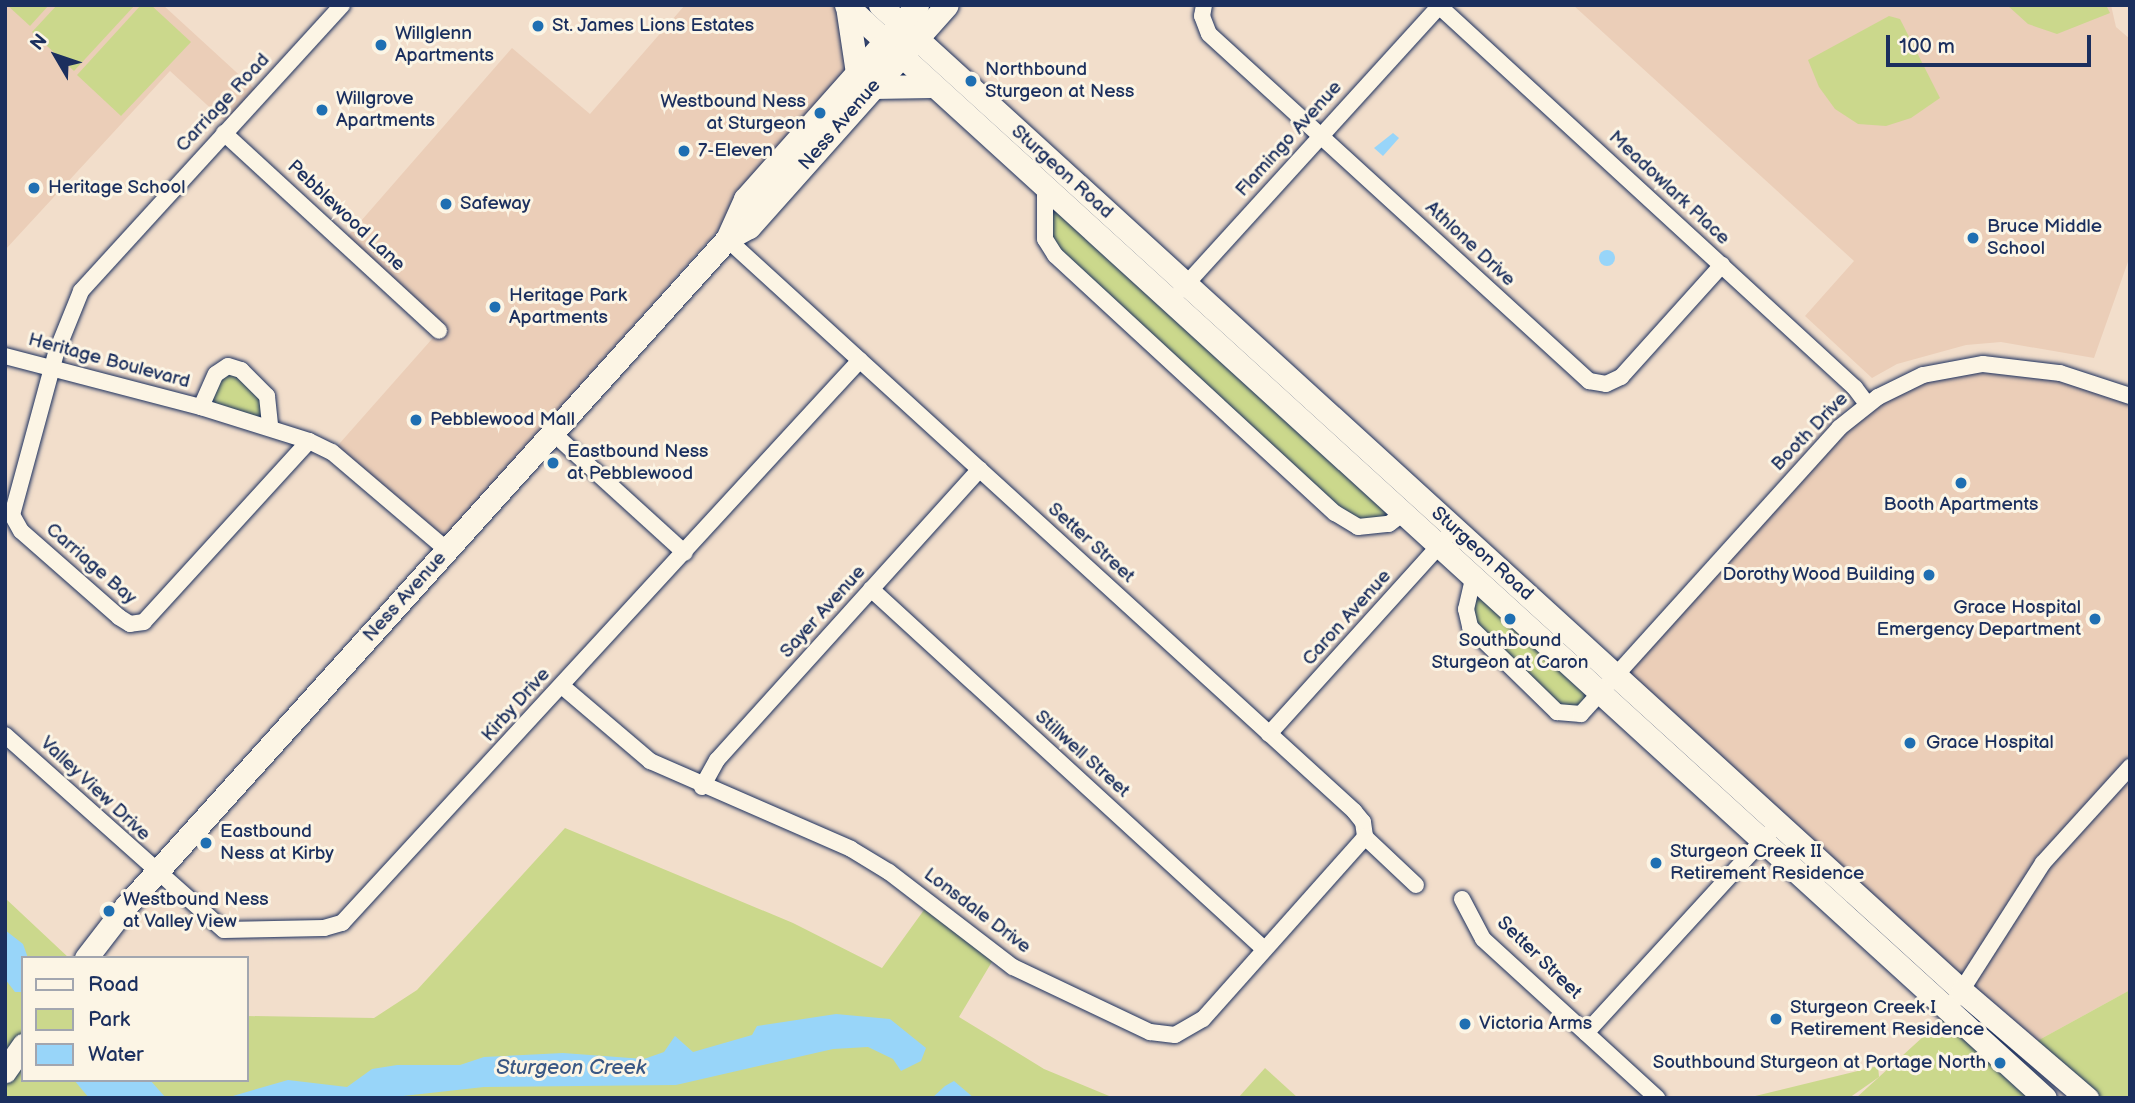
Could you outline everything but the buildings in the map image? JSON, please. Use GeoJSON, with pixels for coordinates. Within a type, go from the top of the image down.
{"type":"FeatureCollection","features":[{"type":"Feature","properties":{"kind":"main road","name":"Sturgeon Road"},"geometry":{"type":"LineString","coordinates":[[880,5],[933,86],[2045,1098]]}},
{"type":"Feature","properties":{"kind":"main road","name":"Ness Avenue"},"geometry":{"type":"LineString","coordinates":[[901,40],[917,5]]}},
{"type":"Feature","properties":{"kind":"main road","name":"Ness Avenue"},"geometry":{"type":"LineString","coordinates":[[88,956],[156,874],[727,239],[745,199],[865,80],[901,40],[947,5]]}},
{"type":"Feature","properties":{"kind":"main road","name":"Sturgeon Road"},"geometry":{"type":"LineString","coordinates":[[847,6],[901,40],[1186,284],[1962,991],[2087,1098]]}},
{"type":"Feature","properties":{"kind":"main road"},"geometry":{"type":"LineString","coordinates":[[847,6],[865,80],[933,86]]}},
{"type":"Feature","properties":{"kind":"main road"},"geometry":{"type":"LineString","coordinates":[[5,1071],[21,1047]]}},
{"type":"Feature","properties":{"kind":"street","name":"Carriage Road"},"geometry":{"type":"LineString","coordinates":[[52,371],[71,309],[81,291],[342,5]]}},
{"type":"Feature","properties":{"kind":"street","name":"Athlone Drive"},"geometry":{"type":"LineString","coordinates":[[1204,5],[1204,28],[1209,34],[1596,384],[1621,377],[1722,265]]}},
{"type":"Feature","properties":{"kind":"street","name":"Flamingo Avenue"},"geometry":{"type":"LineString","coordinates":[[1170,302],[1439,6]]}},
{"type":"Feature","properties":{"kind":"street","name":"Meadowlark Place"},"geometry":{"type":"LineString","coordinates":[[1439,6],[1722,265],[1867,404]]}},
{"type":"Feature","properties":{"kind":"street","name":"Pebblewood Lane"},"geometry":{"type":"LineString","coordinates":[[224,133],[439,331]]}},
{"type":"Feature","properties":{"kind":"street","name":"Sturgeon Road"},"geometry":{"type":"LineString","coordinates":[[1045,188],[1045,239],[1055,256],[1325,504],[1358,527],[1389,524],[1402,514]]}},
{"type":"Feature","properties":{"kind":"street","name":"Setter Street"},"geometry":{"type":"LineString","coordinates":[[727,239],[1354,811],[1363,822],[1365,837],[1416,885]]}},
{"type":"Feature","properties":{"kind":"street","name":"Heritage Boulevard"},"geometry":{"type":"LineString","coordinates":[[5,356],[52,371],[201,407],[309,441],[331,452],[447,550]]}},
{"type":"Feature","properties":{"kind":"street","name":"Kirby Drive"},"geometry":{"type":"LineString","coordinates":[[156,874],[215,925],[230,932],[342,923],[860,360]]}},
{"type":"Feature","properties":{"kind":"street","name":"Booth Drive"},"geometry":{"type":"LineString","coordinates":[[1600,695],[1839,428],[1867,404],[1923,375],[1983,364],[2060,373],[2130,396]]}},
{"type":"Feature","properties":{"kind":"street","name":"Heritage Boulevard"},"geometry":{"type":"LineString","coordinates":[[201,407],[216,374],[228,366],[242,370],[267,396],[270,427]]}},
{"type":"Feature","properties":{"kind":"street","name":"Carriage Bay"},"geometry":{"type":"LineString","coordinates":[[52,371],[12,515],[21,531],[130,624],[144,622],[155,611],[309,441]]}},
{"type":"Feature","properties":{"kind":"street"},"geometry":{"type":"LineString","coordinates":[[553,433],[685,553]]}},
{"type":"Feature","properties":{"kind":"street","name":"Sayer Avenue"},"geometry":{"type":"LineString","coordinates":[[702,787],[717,760],[980,470]]}},
{"type":"Feature","properties":{"kind":"street","name":"Caron Avenue"},"geometry":{"type":"LineString","coordinates":[[1269,734],[1454,529]]}},
{"type":"Feature","properties":{"kind":"street","name":"Sturgeon Road"},"geometry":{"type":"LineString","coordinates":[[1473,579],[1466,609],[1470,627],[1557,712],[1581,714],[1600,695]]}},
{"type":"Feature","properties":{"kind":"street","name":"Stillwell Street"},"geometry":{"type":"LineString","coordinates":[[872,589],[1264,949]]}},
{"type":"Feature","properties":{"kind":"street","name":"Lonsdale Drive"},"geometry":{"type":"LineString","coordinates":[[562,686],[629,748],[702,787],[851,849],[890,872],[1013,967],[1150,1032],[1175,1035],[1190,1030],[1365,837]]}},
{"type":"Feature","properties":{"kind":"street","name":"Valley View Drive"},"geometry":{"type":"LineString","coordinates":[[5,735],[156,874]]}},
{"type":"Feature","properties":{"kind":"street"},"geometry":{"type":"LineString","coordinates":[[1947,1010],[1962,991],[2043,863],[2130,767]]}},
{"type":"Feature","properties":{"kind":"street"},"geometry":{"type":"LineString","coordinates":[[1586,1033],[1778,823]]}},
{"type":"Feature","properties":{"kind":"street","name":"Setter Street"},"geometry":{"type":"LineString","coordinates":[[1462,899],[1483,939],[1657,1098]]}},
{"type":"Feature","properties":{"kind":"shaded area","name":"Heritage School"},"geometry":{"type":"Polygon","coordinates":[[[5,5],[163,5],[260,94],[230,126],[170,71],[5,250],[5,5]]]}},
{"type":"Feature","properties":{"kind":"shaded area"},"geometry":{"type":"Polygon","coordinates":[[[685,5],[846,5],[857,73],[442,541],[332,452],[439,331],[347,237],[512,48],[590,114],[685,5]]]}},
{"type":"Feature","properties":{"kind":"shaded area"},"geometry":{"type":"Polygon","coordinates":[[[1573,5],[2111,5],[2116,27],[2130,39],[2130,256],[2094,358],[2001,342],[1966,345],[1897,364],[1872,378],[1805,316],[1854,261],[1573,5]]]}},
{"type":"Feature","properties":{"kind":"shaded area","name":"Grace Hospital"},"geometry":{"type":"Polygon","coordinates":[[[1983,364],[2130,396],[2130,990],[2028,1046],[1616,676],[1839,428],[1885,393],[1983,364]]]}},
{"type":"Feature","properties":{"kind":"green space"},"geometry":{"type":"Polygon","coordinates":[[[7,5],[49,5],[30,26],[7,5]]]}},
{"type":"Feature","properties":{"kind":"green space"},"geometry":{"type":"Polygon","coordinates":[[[57,5],[135,5],[74,71],[32,32],[57,5]]]}},
{"type":"Feature","properties":{"kind":"green space"},"geometry":{"type":"Polygon","coordinates":[[[141,5],[151,5],[191,42],[121,116],[77,75],[141,5]]]}},
{"type":"Feature","properties":{"kind":"green space"},"geometry":{"type":"Polygon","coordinates":[[[2007,5],[2106,5],[2110,13],[2057,34],[2028,24],[2007,5]]]}},
{"type":"Feature","properties":{"kind":"green space"},"geometry":{"type":"Polygon","coordinates":[[[1889,16],[1900,19],[1940,98],[1911,118],[1886,126],[1858,124],[1835,109],[1819,87],[1808,60],[1889,16]]]}},
{"type":"Feature","properties":{"kind":"green space"},"geometry":{"type":"Polygon","coordinates":[[[1044,155],[1778,823],[1761,842],[1601,695],[1572,716],[1470,627],[1473,579],[1403,514],[1358,527],[1055,255],[1045,188],[1028,172],[1044,155]]]}},
{"type":"Feature","properties":{"kind":"green space"},"geometry":{"type":"Polygon","coordinates":[[[228,366],[267,396],[270,427],[201,407],[228,366]]]}},
{"type":"Feature","properties":{"kind":"green space"},"geometry":{"type":"Polygon","coordinates":[[[565,828],[793,923],[882,968],[929,903],[996,955],[959,1017],[1044,1069],[1114,1098],[5,1098],[5,898],[67,956],[21,956],[21,1082],[248,1082],[248,1016],[374,1018],[417,990],[565,828]]]}},
{"type":"Feature","properties":{"kind":"green space"},"geometry":{"type":"Polygon","coordinates":[[[2130,990],[2130,1098],[2087,1098],[2028,1046],[2130,990]]]}},
{"type":"Feature","properties":{"kind":"green space"},"geometry":{"type":"Polygon","coordinates":[[[1947,1010],[2032,1098],[1856,1098],[1936,1025],[1947,1010]]]}},
{"type":"Feature","properties":{"kind":"green space"},"geometry":{"type":"Polygon","coordinates":[[[1878,1066],[1879,1077],[1849,1098],[1747,1098],[1878,1066]]]}},
{"type":"Feature","properties":{"kind":"green space"},"geometry":{"type":"Polygon","coordinates":[[[1265,1068],[1298,1098],[1238,1098],[1265,1068]]]}},
{"type":"Feature","properties":{"kind":"water"},"geometry":{"type":"Polygon","coordinates":[[[1393,133],[1399,138],[1383,156],[1374,148],[1393,133]]]}},
{"type":"Feature","properties":{"kind":"water"},"geometry":{"type":"Polygon","coordinates":[[[1607,250],[1613,252],[1613,264],[1607,266],[1601,264],[1599,258],[1601,252],[1607,250]]]}},
{"type":"Feature","properties":{"kind":"water"},"geometry":{"type":"Polygon","coordinates":[[[5,930],[23,944],[27,956],[21,956],[21,992],[15,992],[5,979],[5,930]]]}},
{"type":"Feature","properties":{"kind":"water","name":"Sturgeon Creek"},"geometry":{"type":"Polygon","coordinates":[[[836,1014],[890,1019],[926,1048],[921,1061],[901,1071],[893,1059],[868,1047],[833,1049],[676,1085],[484,1087],[385,1098],[226,1098],[288,1080],[347,1087],[372,1069],[397,1065],[460,1065],[484,1057],[563,1053],[644,1059],[664,1052],[675,1036],[693,1052],[752,1035],[757,1026],[836,1014]]]}},
{"type":"Feature","properties":{"kind":"water"},"geometry":{"type":"Polygon","coordinates":[[[954,1081],[974,1098],[932,1098],[945,1086],[954,1081]]]}},
{"type":"Feature","properties":{"kind":"water"},"geometry":{"type":"Polygon","coordinates":[[[76,1082],[152,1082],[166,1098],[89,1098],[76,1082]]]}},
{"type":"Feature","properties":{"kind":"place","name":"St. James Lions Estates"},"geometry":{"type":"Point","coordinates":[538,26]}},
{"type":"Feature","properties":{"kind":"place","name":"Willglenn Apartments"},"geometry":{"type":"Point","coordinates":[381,45]}},
{"type":"Feature","properties":{"kind":"place","name":"Northbound Sturgeon at Ness"},"geometry":{"type":"Point","coordinates":[971,81]}},
{"type":"Feature","properties":{"kind":"place","name":"Willgrove Apartments"},"geometry":{"type":"Point","coordinates":[322,110]}},
{"type":"Feature","properties":{"kind":"place","name":"Westbound Ness at Sturgeon"},"geometry":{"type":"Point","coordinates":[820,113]}},
{"type":"Feature","properties":{"kind":"place","name":"7-Eleven"},"geometry":{"type":"Point","coordinates":[684,151]}},
{"type":"Feature","properties":{"kind":"place","name":"Heritage School"},"geometry":{"type":"Point","coordinates":[34,188]}},
{"type":"Feature","properties":{"kind":"place","name":"Safeway"},"geometry":{"type":"Point","coordinates":[446,204]}},
{"type":"Feature","properties":{"kind":"place","name":"Bruce Middle School"},"geometry":{"type":"Point","coordinates":[1973,238]}},
{"type":"Feature","properties":{"kind":"place","name":"Heritage Park Apartments"},"geometry":{"type":"Point","coordinates":[495,307]}},
{"type":"Feature","properties":{"kind":"place","name":"Pebblewood Mall"},"geometry":{"type":"Point","coordinates":[416,420]}},
{"type":"Feature","properties":{"kind":"place","name":"Eastbound Ness at Pebblewood"},"geometry":{"type":"Point","coordinates":[553,463]}},
{"type":"Feature","properties":{"kind":"place","name":"Booth Apartments"},"geometry":{"type":"Point","coordinates":[1961,483]}},
{"type":"Feature","properties":{"kind":"place","name":"Dorothy Wood Building"},"geometry":{"type":"Point","coordinates":[1929,575]}},
{"type":"Feature","properties":{"kind":"place","name":"Southbound Sturgeon at Caron"},"geometry":{"type":"Point","coordinates":[1510,619]}},
{"type":"Feature","properties":{"kind":"place","name":"Grace Hospital Emergency Department"},"geometry":{"type":"Point","coordinates":[2095,619]}},
{"type":"Feature","properties":{"kind":"place","name":"Grace Hospital"},"geometry":{"type":"Point","coordinates":[1910,743]}},
{"type":"Feature","properties":{"kind":"place","name":"Eastbound Ness at Kirby"},"geometry":{"type":"Point","coordinates":[206,843]}},
{"type":"Feature","properties":{"kind":"place","name":"Sturgeon Creek II Retirement Residence"},"geometry":{"type":"Point","coordinates":[1656,863]}},
{"type":"Feature","properties":{"kind":"place","name":"Westbound Ness at Valley View"},"geometry":{"type":"Point","coordinates":[109,911]}},
{"type":"Feature","properties":{"kind":"place","name":"Sturgeon Creek I Retirement Residence"},"geometry":{"type":"Point","coordinates":[1776,1019]}},
{"type":"Feature","properties":{"kind":"place","name":"Victoria Arms"},"geometry":{"type":"Point","coordinates":[1465,1024]}},
{"type":"Feature","properties":{"kind":"place","name":"Southbound Sturgeon at Portage North"},"geometry":{"type":"Point","coordinates":[2000,1063]}}]}
